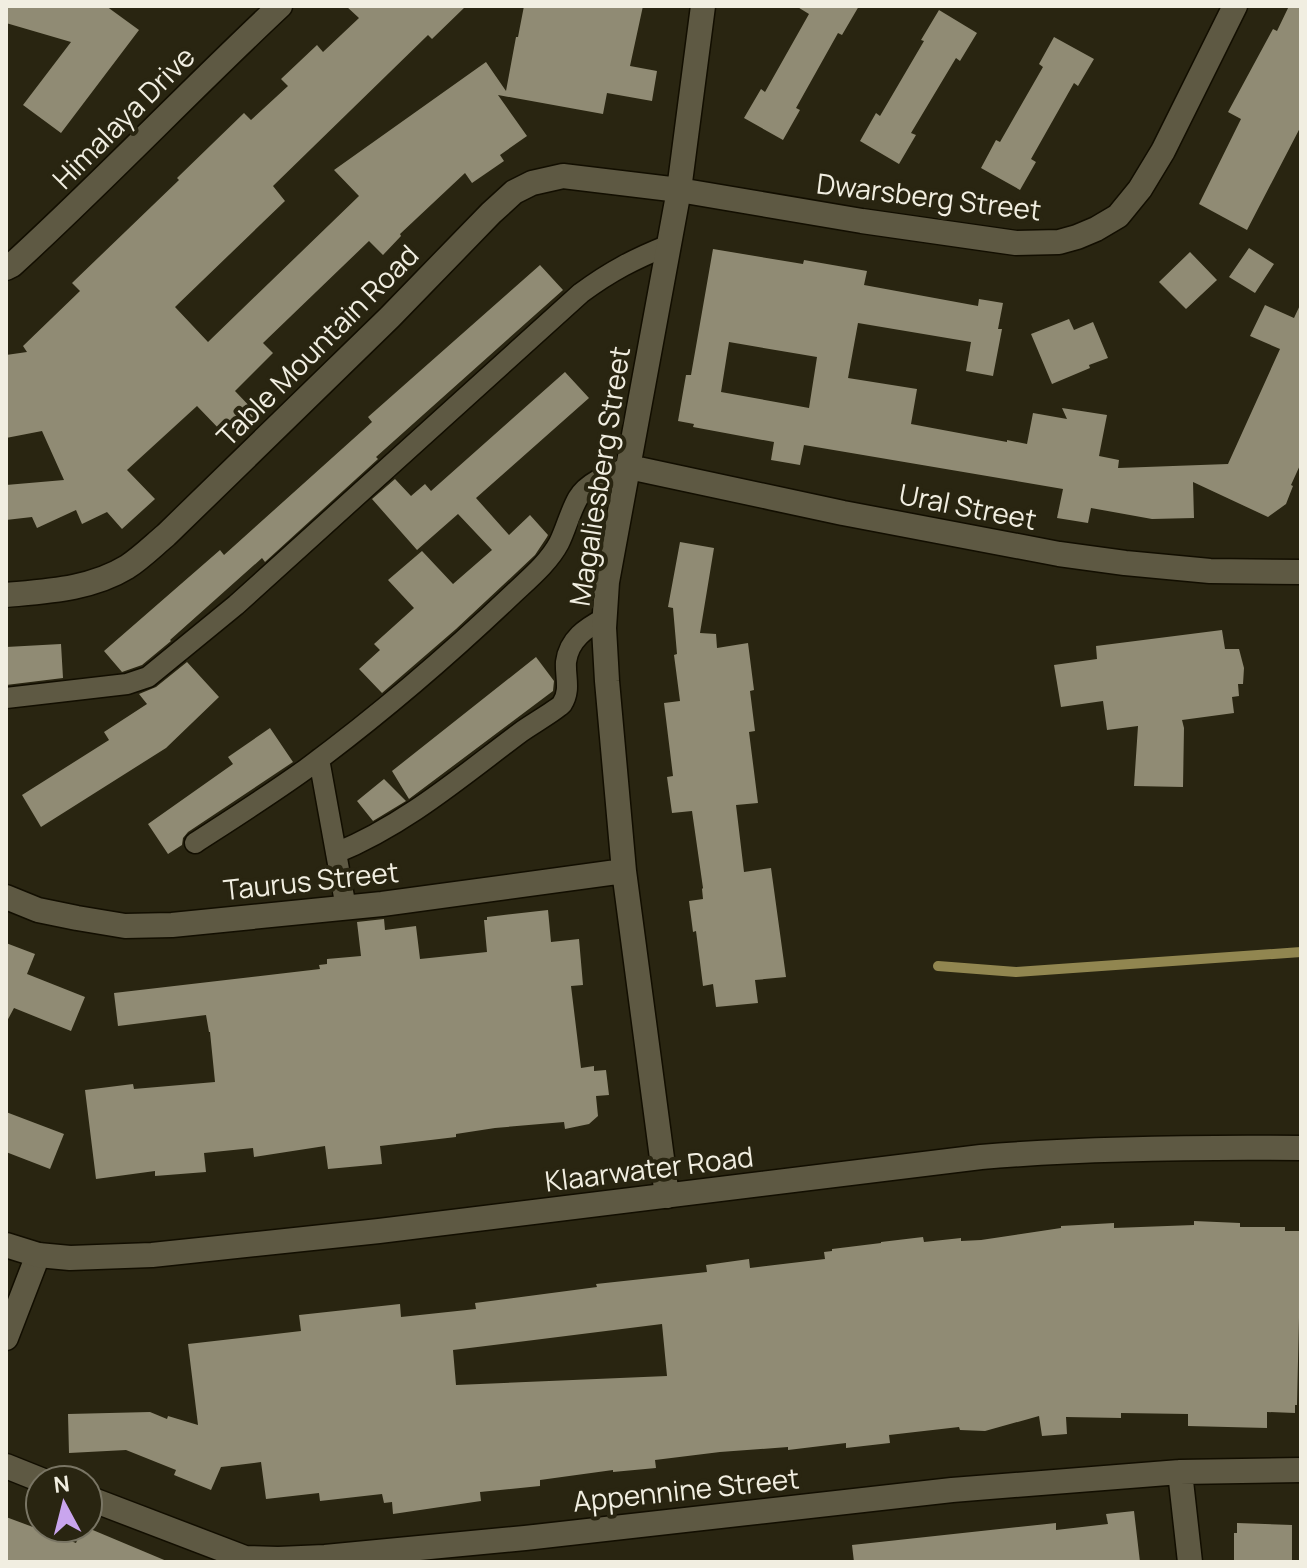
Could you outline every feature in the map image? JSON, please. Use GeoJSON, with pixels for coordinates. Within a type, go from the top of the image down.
{"type":"FeatureCollection","features":[{"type":"Feature","properties":{"kind":"street","name":"Himalaya Drive"},"geometry":{"type":"LineString","coordinates":[[6,268],[69,213],[208,73],[280,6]]}},
{"type":"Feature","properties":{"kind":"street","name":"Magaliesberg Street"},"geometry":{"type":"LineString","coordinates":[[667,1196],[624,871],[607,681],[605,618],[607,582],[679,190],[703,6]]}},
{"type":"Feature","properties":{"kind":"street","name":"Dwarsberg Street"},"geometry":{"type":"LineString","coordinates":[[679,190],[1000,241],[1040,243],[1077,237],[1118,216],[1140,189],[1163,151],[1235,6]]}},
{"type":"Feature","properties":{"kind":"street","name":"Table Mountain Road"},"geometry":{"type":"LineString","coordinates":[[6,595],[77,587],[130,566],[166,535],[390,317],[514,192],[532,183],[563,176],[679,190]]}},
{"type":"Feature","properties":{"kind":"street","name":"Ural Street"},"geometry":{"type":"LineString","coordinates":[[629,467],[843,513],[1059,554],[1210,571],[1301,572]]}},
{"type":"Feature","properties":{"kind":"street","name":"Taurus Street"},"geometry":{"type":"LineString","coordinates":[[6,897],[38,910],[77,918],[125,926],[172,925],[346,908],[624,871]]}},
{"type":"Feature","properties":{"kind":"street","name":"Klaarwater Road"},"geometry":{"type":"LineString","coordinates":[[6,1245],[38,1255],[70,1258],[152,1255],[379,1231],[965,1159],[1172,1147],[1301,1148]]}},
{"type":"Feature","properties":{"kind":"street"},"geometry":{"type":"LineString","coordinates":[[6,1338],[38,1255]]}},
{"type":"Feature","properties":{"kind":"street","name":"Appennine Street"},"geometry":{"type":"LineString","coordinates":[[104,1504],[244,1560],[341,1556],[525,1538],[952,1490],[1180,1472],[1301,1470]]}},
{"type":"Feature","properties":{"kind":"street"},"geometry":{"type":"LineString","coordinates":[[1180,1472],[1190,1562]]}},
{"type":"Feature","properties":{"kind":"lane"},"geometry":{"type":"LineString","coordinates":[[6,698],[127,684],[148,677],[236,605],[581,293],[623,265],[669,245]]}},
{"type":"Feature","properties":{"kind":"lane"},"geometry":{"type":"LineString","coordinates":[[195,843],[319,759],[435,664],[546,561],[558,545],[579,496],[601,479],[629,467]]}},
{"type":"Feature","properties":{"kind":"lane"},"geometry":{"type":"LineString","coordinates":[[336,853],[364,842],[403,819],[541,717],[561,706],[568,689],[566,661],[571,647],[578,635],[605,618]]}},
{"type":"Feature","properties":{"kind":"lane"},"geometry":{"type":"LineString","coordinates":[[319,759],[346,908]]}},
{"type":"Feature","properties":{"kind":"building"},"geometry":{"type":"Polygon","coordinates":[[[6,6],[106,6],[139,30],[61,133],[23,105],[71,42],[6,23],[6,6]]]}},
{"type":"Feature","properties":{"kind":"building"},"geometry":{"type":"Polygon","coordinates":[[[346,6],[466,6],[432,39],[428,35],[273,186],[285,201],[175,307],[208,342],[359,196],[334,170],[486,62],[506,91],[524,6],[643,6],[630,66],[657,71],[652,101],[607,93],[603,114],[498,95],[527,136],[500,155],[504,161],[472,183],[465,173],[400,234],[383,255],[369,241],[263,343],[273,353],[235,391],[258,415],[233,438],[224,430],[222,432],[197,406],[127,470],[155,499],[122,529],[107,512],[82,524],[76,510],[37,528],[32,517],[6,520],[6,485],[64,480],[42,431],[6,438],[6,355],[27,352],[23,346],[80,291],[72,283],[244,113],[251,120],[288,86],[281,79],[317,45],[323,52],[359,18],[346,6]]]}},
{"type":"Feature","properties":{"kind":"building"},"geometry":{"type":"Polygon","coordinates":[[[796,6],[859,6],[842,35],[838,33],[796,108],[800,110],[783,140],[744,118],[761,89],[765,92],[809,14],[796,6]]]}},
{"type":"Feature","properties":{"kind":"building"},"geometry":{"type":"Polygon","coordinates":[[[1289,6],[1301,6],[1301,126],[1247,230],[1199,204],[1241,119],[1228,112],[1289,6]]]}},
{"type":"Feature","properties":{"kind":"building"},"geometry":{"type":"Polygon","coordinates":[[[939,10],[977,33],[960,61],[956,58],[911,133],[916,135],[899,164],[860,141],[876,113],[880,116],[939,10]]]}},
{"type":"Feature","properties":{"kind":"building"},"geometry":{"type":"Polygon","coordinates":[[[1054,37],[1094,59],[1078,86],[1074,83],[1031,159],[1036,162],[1020,190],[981,168],[996,140],[1000,142],[1043,67],[1039,64],[1054,37]]]}},
{"type":"Feature","properties":{"kind":"building"},"geometry":{"type":"Polygon","coordinates":[[[1249,248],[1274,264],[1255,293],[1229,277],[1249,248]]]}},
{"type":"Feature","properties":{"kind":"building"},"geometry":{"type":"Polygon","coordinates":[[[713,249],[803,264],[804,260],[867,271],[864,285],[978,306],[979,299],[1003,303],[998,329],[1002,329],[993,376],[966,371],[971,342],[858,323],[848,378],[917,389],[911,424],[1027,444],[1033,413],[1067,419],[1062,408],[1107,415],[1099,456],[1119,460],[1118,468],[1228,464],[1280,349],[1250,336],[1265,305],[1294,318],[1301,303],[1301,463],[1286,504],[1268,517],[1193,482],[1194,518],[1152,519],[1091,508],[1088,523],[1057,518],[1063,489],[804,445],[800,465],[771,460],[774,442],[693,427],[694,424],[678,421],[686,375],[691,375],[713,249]],[[729,342],[721,392],[809,408],[817,357],[729,342]]]}},
{"type":"Feature","properties":{"kind":"building"},"geometry":{"type":"Polygon","coordinates":[[[1190,252],[1217,280],[1186,309],[1159,282],[1190,252]]]}},
{"type":"Feature","properties":{"kind":"building"},"geometry":{"type":"Polygon","coordinates":[[[540,265],[563,290],[376,457],[378,459],[265,562],[262,558],[142,665],[122,672],[104,651],[220,550],[224,555],[372,422],[368,417],[540,265]]]}},
{"type":"Feature","properties":{"kind":"building"},"geometry":{"type":"Polygon","coordinates":[[[1069,319],[1074,330],[1093,322],[1108,358],[1052,384],[1031,334],[1069,319]]]}},
{"type":"Feature","properties":{"kind":"building"},"geometry":{"type":"Polygon","coordinates":[[[565,372],[589,398],[476,498],[509,535],[530,515],[547,537],[535,555],[382,693],[359,669],[380,650],[374,644],[414,608],[388,580],[422,551],[453,584],[492,550],[458,514],[417,550],[372,499],[395,479],[411,496],[425,484],[431,491],[565,372]]]}},
{"type":"Feature","properties":{"kind":"building"},"geometry":{"type":"Polygon","coordinates":[[[680,542],[714,548],[700,633],[716,634],[717,648],[748,643],[755,731],[749,732],[758,803],[736,805],[744,872],[771,868],[786,977],[755,980],[758,1003],[716,1007],[713,984],[703,986],[689,901],[703,899],[692,811],[672,813],[667,777],[673,776],[664,703],[680,701],[674,655],[677,654],[673,608],[668,607],[680,542]]]}},
{"type":"Feature","properties":{"kind":"building"},"geometry":{"type":"Polygon","coordinates":[[[1222,630],[1225,649],[1239,649],[1244,668],[1243,684],[1238,684],[1239,696],[1232,697],[1234,713],[1182,720],[1183,787],[1134,786],[1138,726],[1107,730],[1103,701],[1061,707],[1054,665],[1097,659],[1096,646],[1222,630]]]}},
{"type":"Feature","properties":{"kind":"building"},"geometry":{"type":"Polygon","coordinates":[[[61,644],[63,678],[6,685],[6,647],[61,644]]]}},
{"type":"Feature","properties":{"kind":"building"},"geometry":{"type":"Polygon","coordinates":[[[536,657],[554,681],[553,691],[409,799],[392,771],[536,657]]]}},
{"type":"Feature","properties":{"kind":"building"},"geometry":{"type":"Polygon","coordinates":[[[187,662],[219,697],[166,748],[41,827],[22,795],[109,740],[104,732],[147,704],[139,694],[156,687],[187,662]]]}},
{"type":"Feature","properties":{"kind":"building"},"geometry":{"type":"Polygon","coordinates":[[[270,728],[293,762],[188,832],[182,845],[168,854],[148,824],[233,764],[228,757],[270,728]]]}},
{"type":"Feature","properties":{"kind":"building"},"geometry":{"type":"Polygon","coordinates":[[[384,779],[406,801],[373,821],[357,801],[384,779]]]}},
{"type":"Feature","properties":{"kind":"building"},"geometry":{"type":"Polygon","coordinates":[[[548,910],[551,942],[579,939],[583,985],[571,986],[581,1068],[594,1066],[594,1071],[606,1070],[609,1095],[596,1096],[598,1116],[589,1124],[565,1129],[564,1122],[495,1128],[456,1134],[456,1137],[380,1146],[382,1164],[328,1169],[325,1146],[254,1157],[253,1148],[204,1153],[206,1172],[155,1176],[155,1171],[96,1179],[85,1090],[133,1084],[134,1089],[215,1082],[206,1015],[118,1026],[114,993],[320,969],[319,965],[327,964],[327,959],[361,956],[357,922],[384,919],[385,930],[416,926],[420,959],[487,952],[484,920],[487,917],[548,910]]]}},
{"type":"Feature","properties":{"kind":"building"},"geometry":{"type":"Polygon","coordinates":[[[6,943],[35,954],[27,974],[85,997],[71,1031],[14,1008],[6,1023],[6,943]]]}},
{"type":"Feature","properties":{"kind":"building"},"geometry":{"type":"Polygon","coordinates":[[[6,1112],[64,1134],[50,1169],[6,1152],[6,1112]]]}},
{"type":"Feature","properties":{"kind":"building"},"geometry":{"type":"Polygon","coordinates":[[[1194,1221],[1240,1223],[1240,1227],[1285,1227],[1285,1231],[1301,1231],[1297,1405],[1295,1413],[1267,1412],[1267,1428],[1188,1426],[1188,1414],[1121,1413],[1121,1418],[1066,1417],[1067,1434],[1042,1436],[1039,1416],[985,1431],[960,1430],[959,1427],[889,1435],[890,1443],[846,1448],[846,1443],[788,1450],[788,1447],[655,1460],[656,1468],[613,1470],[540,1480],[540,1486],[480,1492],[481,1501],[393,1514],[392,1502],[384,1503],[382,1494],[320,1501],[319,1493],[266,1499],[261,1462],[221,1467],[211,1490],[174,1475],[176,1470],[126,1450],[69,1453],[68,1414],[150,1412],[198,1425],[188,1344],[301,1331],[299,1315],[400,1304],[401,1317],[476,1309],[475,1303],[597,1287],[596,1284],[707,1272],[706,1265],[749,1259],[750,1268],[825,1259],[824,1252],[832,1249],[923,1237],[924,1242],[961,1238],[961,1241],[1061,1226],[1114,1223],[1114,1228],[1194,1225],[1194,1221]],[[662,1324],[453,1350],[456,1385],[667,1376],[662,1324]]]}},
{"type":"Feature","properties":{"kind":"building"},"geometry":{"type":"Polygon","coordinates":[[[1134,1511],[1140,1562],[854,1562],[852,1545],[1056,1523],[1056,1530],[1108,1524],[1106,1514],[1134,1511]]]}},
{"type":"Feature","properties":{"kind":"building"},"geometry":{"type":"Polygon","coordinates":[[[6,1517],[24,1524],[24,1544],[104,1544],[104,1535],[169,1562],[6,1562],[6,1517]]]}},
{"type":"Feature","properties":{"kind":"building"},"geometry":{"type":"Polygon","coordinates":[[[1237,1523],[1292,1525],[1292,1562],[1234,1562],[1237,1523]]]}},
{"type":"Feature","properties":{"kind":"waterway"},"geometry":{"type":"LineString","coordinates":[[938,966],[1016,972],[1301,952]]}}]}
